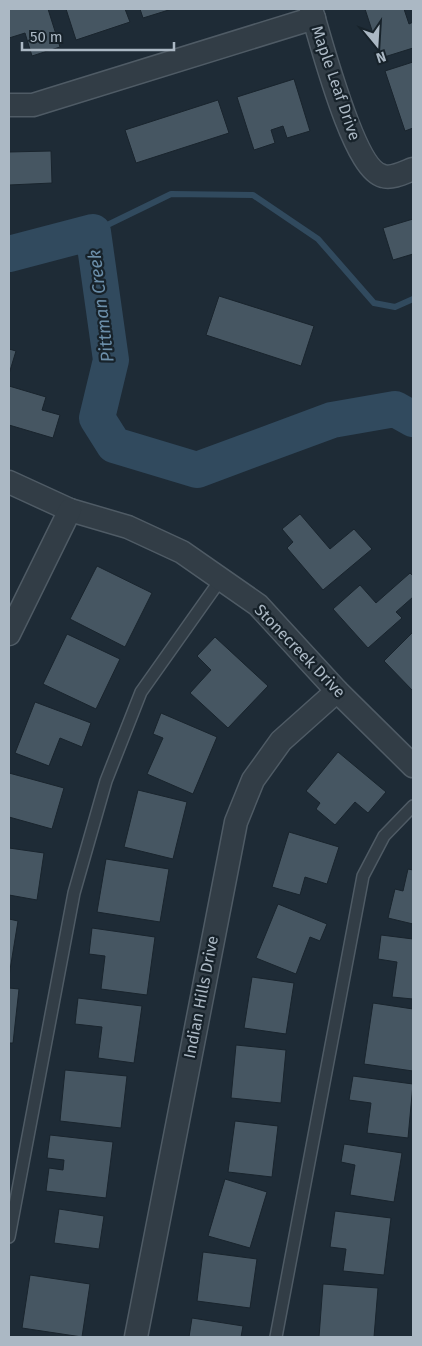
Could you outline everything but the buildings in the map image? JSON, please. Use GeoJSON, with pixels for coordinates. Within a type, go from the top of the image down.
{"type":"FeatureCollection","features":[{"type":"Feature","properties":{"kind":"street"},"geometry":{"type":"LineString","coordinates":[[9,105],[33,105],[312,13]]}},
{"type":"Feature","properties":{"kind":"street","name":"Maple Leaf Drive"},"geometry":{"type":"LineString","coordinates":[[312,13],[350,134],[370,167],[383,176],[389,177],[413,169]]}},
{"type":"Feature","properties":{"kind":"street","name":"Stonecreek Drive"},"geometry":{"type":"LineString","coordinates":[[9,482],[70,510],[128,527],[182,552],[258,605],[337,691],[413,766]]}},
{"type":"Feature","properties":{"kind":"street"},"geometry":{"type":"LineString","coordinates":[[9,634],[70,510]]}},
{"type":"Feature","properties":{"kind":"street","name":"Indian Hills Drive"},"geometry":{"type":"LineString","coordinates":[[136,1337],[236,822],[254,780],[281,741],[337,691]]}},
{"type":"Feature","properties":{"kind":"lane"},"geometry":{"type":"LineString","coordinates":[[9,1237],[74,893],[106,781],[141,692],[221,579]]}},
{"type":"Feature","properties":{"kind":"lane"},"geometry":{"type":"LineString","coordinates":[[276,1337],[363,876],[384,836],[413,806]]}},
{"type":"Feature","properties":{"kind":"waterway"},"geometry":{"type":"LineString","coordinates":[[93,232],[171,194],[253,195],[318,239],[374,303],[395,307],[413,299]]}},
{"type":"Feature","properties":{"kind":"waterway","name":"Pittman Creek"},"geometry":{"type":"LineString","coordinates":[[9,254],[93,232],[111,360],[97,418],[114,445],[197,470],[332,420],[395,409],[413,419]]}}]}
